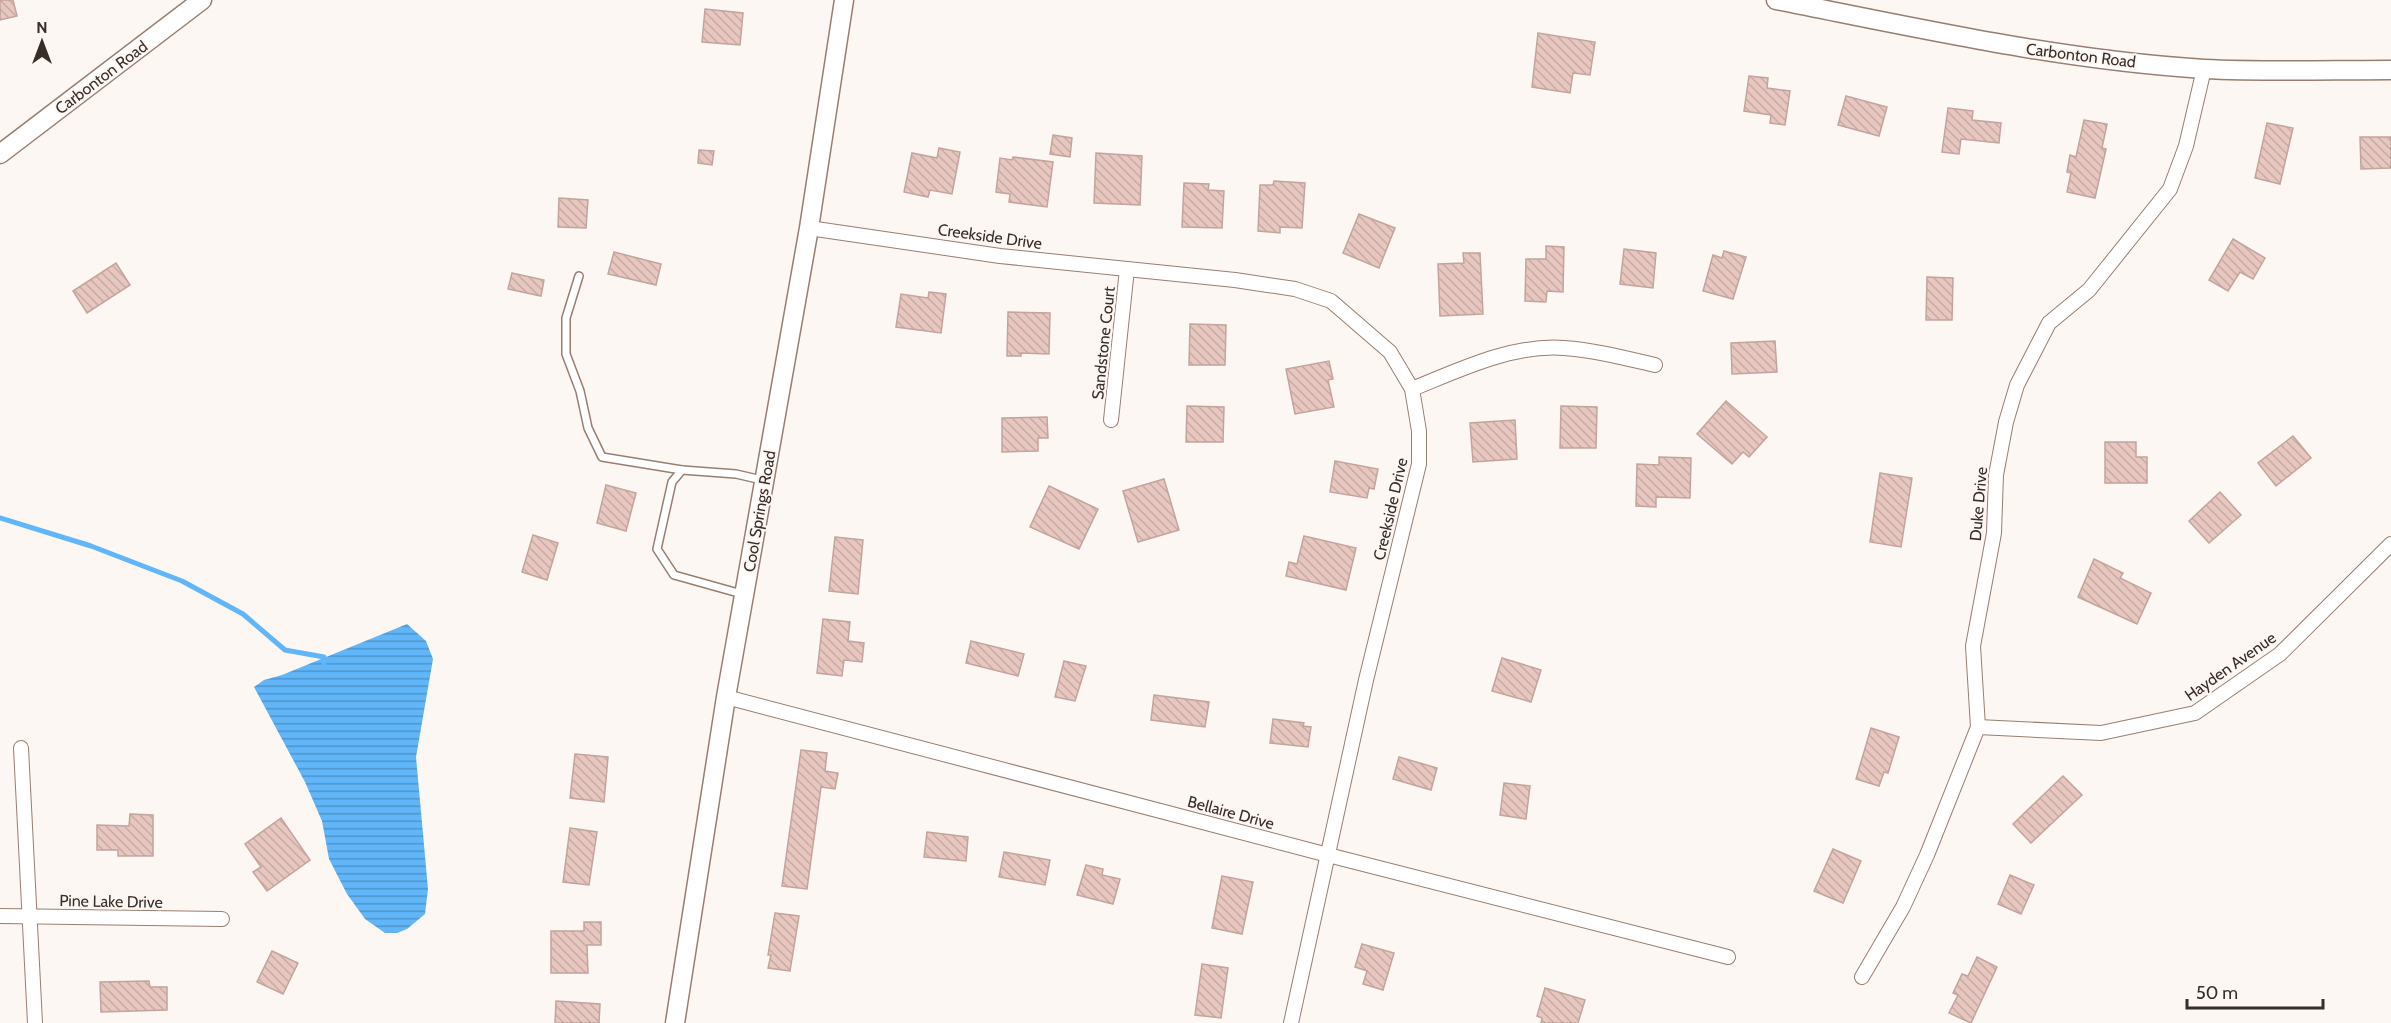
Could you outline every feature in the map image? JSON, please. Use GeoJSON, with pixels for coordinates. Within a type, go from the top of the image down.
{"type":"FeatureCollection","features":[{"type":"Feature","properties":{"kind":"street","name":"Carbonton Road"},"geometry":{"type":"LineString","coordinates":[[0,154],[202,0]]}},
{"type":"Feature","properties":{"kind":"street","name":"Cool Springs Road"},"geometry":{"type":"LineString","coordinates":[[675,1023],[726,697],[809,228],[844,0]]}},
{"type":"Feature","properties":{"kind":"street","name":"Carbonton Road"},"geometry":{"type":"LineString","coordinates":[[1776,0],[2006,45],[2071,55],[2204,69],[2391,70]]}},
{"type":"Feature","properties":{"kind":"street","name":"Duke Drive"},"geometry":{"type":"LineString","coordinates":[[1862,977],[1903,907],[1927,855],[1978,727],[1973,646],[1994,533],[1996,475],[2006,422],[2017,385],[2049,324],[2089,290],[2170,189],[2186,146],[2204,69]]}},
{"type":"Feature","properties":{"kind":"street","name":"Creekside Drive"},"geometry":{"type":"LineString","coordinates":[[809,228],[1000,256],[1295,289],[1331,301],[1390,352],[1412,389],[1419,431],[1419,464],[1366,680],[1291,1023]]}},
{"type":"Feature","properties":{"kind":"street","name":"Sandstone Court"},"geometry":{"type":"LineString","coordinates":[[1111,420],[1127,269]]}},
{"type":"Feature","properties":{"kind":"street"},"geometry":{"type":"LineString","coordinates":[[1412,389],[1493,358],[1524,351],[1562,348],[1655,364]]}},
{"type":"Feature","properties":{"kind":"street","name":"Hayden Avenue"},"geometry":{"type":"LineString","coordinates":[[1978,727],[2102,733],[2195,713],[2280,654],[2391,544]]}},
{"type":"Feature","properties":{"kind":"street","name":"Bellaire Drive"},"geometry":{"type":"LineString","coordinates":[[726,697],[1728,957]]}},
{"type":"Feature","properties":{"kind":"street"},"geometry":{"type":"LineString","coordinates":[[21,748],[35,1023]]}},
{"type":"Feature","properties":{"kind":"street","name":"Pine Lake Drive"},"geometry":{"type":"LineString","coordinates":[[0,916],[222,919]]}},
{"type":"Feature","properties":{"kind":"lane"},"geometry":{"type":"LineString","coordinates":[[579,276],[566,318],[566,354],[580,391],[588,428],[602,457],[630,463],[736,474],[765,480]]}},
{"type":"Feature","properties":{"kind":"lane"},"geometry":{"type":"LineString","coordinates":[[682,470],[672,482],[657,549],[674,575],[744,595]]}},
{"type":"Feature","properties":{"kind":"water"},"geometry":{"type":"Polygon","coordinates":[[[407,624],[426,641],[433,659],[416,757],[428,889],[425,914],[407,929],[397,933],[385,933],[365,919],[347,894],[329,859],[322,821],[305,782],[254,687],[264,680],[282,675],[407,624]]]}},
{"type":"Feature","properties":{"kind":"building"},"geometry":{"type":"Polygon","coordinates":[[[0,0],[13,0],[17,16],[0,20],[0,0]]]}},
{"type":"Feature","properties":{"kind":"building"},"geometry":{"type":"Polygon","coordinates":[[[705,9],[743,13],[740,45],[702,42],[705,9]]]}},
{"type":"Feature","properties":{"kind":"building"},"geometry":{"type":"Polygon","coordinates":[[[1538,33],[1595,42],[1590,75],[1573,73],[1570,93],[1532,87],[1538,33]]]}},
{"type":"Feature","properties":{"kind":"building"},"geometry":{"type":"Polygon","coordinates":[[[1749,76],[1768,78],[1767,88],[1790,91],[1785,125],[1770,123],[1771,115],[1744,111],[1749,76]]]}},
{"type":"Feature","properties":{"kind":"building"},"geometry":{"type":"Polygon","coordinates":[[[1846,96],[1887,107],[1879,136],[1838,125],[1846,96]]]}},
{"type":"Feature","properties":{"kind":"building"},"geometry":{"type":"Polygon","coordinates":[[[1948,108],[1973,111],[1972,120],[2001,123],[1999,143],[1961,139],[1959,154],[1942,152],[1948,108]]]}},
{"type":"Feature","properties":{"kind":"building"},"geometry":{"type":"Polygon","coordinates":[[[2084,120],[2107,124],[2102,148],[2106,149],[2095,198],[2067,192],[2071,173],[2067,172],[2070,155],[2076,157],[2084,120]]]}},
{"type":"Feature","properties":{"kind":"building"},"geometry":{"type":"Polygon","coordinates":[[[2267,123],[2293,128],[2280,184],[2255,178],[2267,123]]]}},
{"type":"Feature","properties":{"kind":"building"},"geometry":{"type":"Polygon","coordinates":[[[1053,135],[1072,138],[1070,157],[1050,154],[1053,135]]]}},
{"type":"Feature","properties":{"kind":"building"},"geometry":{"type":"Polygon","coordinates":[[[2360,137],[2391,137],[2391,168],[2361,169],[2360,137]]]}},
{"type":"Feature","properties":{"kind":"building"},"geometry":{"type":"Polygon","coordinates":[[[939,148],[960,152],[952,194],[930,190],[928,197],[904,192],[912,153],[937,158],[939,148]]]}},
{"type":"Feature","properties":{"kind":"building"},"geometry":{"type":"Polygon","coordinates":[[[699,150],[714,151],[712,165],[698,163],[699,150]]]}},
{"type":"Feature","properties":{"kind":"building"},"geometry":{"type":"Polygon","coordinates":[[[1096,153],[1142,156],[1140,205],[1094,203],[1096,153]]]}},
{"type":"Feature","properties":{"kind":"building"},"geometry":{"type":"Polygon","coordinates":[[[1013,157],[1053,162],[1047,207],[1009,202],[1010,194],[996,192],[1000,158],[1012,160],[1013,157]]]}},
{"type":"Feature","properties":{"kind":"building"},"geometry":{"type":"Polygon","coordinates":[[[1274,181],[1305,183],[1302,228],[1280,227],[1280,233],[1258,231],[1260,185],[1273,185],[1274,181]]]}},
{"type":"Feature","properties":{"kind":"building"},"geometry":{"type":"Polygon","coordinates":[[[1184,183],[1209,184],[1208,190],[1224,191],[1222,228],[1182,227],[1184,183]]]}},
{"type":"Feature","properties":{"kind":"building"},"geometry":{"type":"Polygon","coordinates":[[[559,198],[588,200],[586,228],[558,227],[559,198]]]}},
{"type":"Feature","properties":{"kind":"building"},"geometry":{"type":"Polygon","coordinates":[[[1359,214],[1395,228],[1379,268],[1343,253],[1359,214]]]}},
{"type":"Feature","properties":{"kind":"building"},"geometry":{"type":"Polygon","coordinates":[[[2233,239],[2265,258],[2253,279],[2240,272],[2228,291],[2209,280],[2233,239]]]}},
{"type":"Feature","properties":{"kind":"building"},"geometry":{"type":"Polygon","coordinates":[[[1546,246],[1564,247],[1563,292],[1547,291],[1546,302],[1525,301],[1526,259],[1546,259],[1546,246]]]}},
{"type":"Feature","properties":{"kind":"building"},"geometry":{"type":"Polygon","coordinates":[[[1624,249],[1656,253],[1653,288],[1620,284],[1624,249]]]}},
{"type":"Feature","properties":{"kind":"building"},"geometry":{"type":"Polygon","coordinates":[[[1724,251],[1746,257],[1733,299],[1703,291],[1713,255],[1722,258],[1724,251]]]}},
{"type":"Feature","properties":{"kind":"building"},"geometry":{"type":"Polygon","coordinates":[[[614,252],[661,264],[656,285],[608,274],[614,252]]]}},
{"type":"Feature","properties":{"kind":"building"},"geometry":{"type":"Polygon","coordinates":[[[1463,253],[1480,253],[1483,314],[1440,316],[1438,264],[1464,263],[1463,253]]]}},
{"type":"Feature","properties":{"kind":"building"},"geometry":{"type":"Polygon","coordinates":[[[116,263],[130,285],[87,313],[73,291],[116,263]]]}},
{"type":"Feature","properties":{"kind":"building"},"geometry":{"type":"Polygon","coordinates":[[[512,273],[544,280],[541,296],[508,289],[512,273]]]}},
{"type":"Feature","properties":{"kind":"building"},"geometry":{"type":"Polygon","coordinates":[[[1927,277],[1953,278],[1952,320],[1926,320],[1927,277]]]}},
{"type":"Feature","properties":{"kind":"building"},"geometry":{"type":"Polygon","coordinates":[[[929,292],[946,294],[941,333],[896,327],[901,294],[928,298],[929,292]]]}},
{"type":"Feature","properties":{"kind":"building"},"geometry":{"type":"Polygon","coordinates":[[[1008,312],[1050,313],[1049,354],[1021,353],[1021,356],[1007,356],[1008,312]]]}},
{"type":"Feature","properties":{"kind":"building"},"geometry":{"type":"Polygon","coordinates":[[[1190,324],[1226,325],[1225,365],[1189,365],[1190,324]]]}},
{"type":"Feature","properties":{"kind":"building"},"geometry":{"type":"Polygon","coordinates":[[[1775,341],[1777,372],[1732,374],[1731,343],[1775,341]]]}},
{"type":"Feature","properties":{"kind":"building"},"geometry":{"type":"Polygon","coordinates":[[[1329,361],[1333,379],[1328,380],[1334,407],[1295,414],[1286,369],[1329,361]]]}},
{"type":"Feature","properties":{"kind":"building"},"geometry":{"type":"Polygon","coordinates":[[[1726,401],[1767,437],[1749,457],[1743,452],[1732,464],[1697,434],[1726,401]]]}},
{"type":"Feature","properties":{"kind":"building"},"geometry":{"type":"Polygon","coordinates":[[[1187,406],[1224,407],[1223,442],[1186,442],[1187,406]]]}},
{"type":"Feature","properties":{"kind":"building"},"geometry":{"type":"Polygon","coordinates":[[[1561,406],[1597,407],[1596,448],[1560,448],[1561,406]]]}},
{"type":"Feature","properties":{"kind":"building"},"geometry":{"type":"Polygon","coordinates":[[[1047,417],[1048,438],[1038,438],[1038,451],[1002,452],[1002,418],[1047,417]]]}},
{"type":"Feature","properties":{"kind":"building"},"geometry":{"type":"Polygon","coordinates":[[[1515,420],[1517,459],[1473,462],[1470,423],[1515,420]]]}},
{"type":"Feature","properties":{"kind":"building"},"geometry":{"type":"Polygon","coordinates":[[[2293,436],[2311,458],[2276,486],[2258,463],[2293,436]]]}},
{"type":"Feature","properties":{"kind":"building"},"geometry":{"type":"Polygon","coordinates":[[[2105,442],[2136,442],[2136,457],[2147,457],[2147,483],[2105,483],[2105,442]]]}},
{"type":"Feature","properties":{"kind":"building"},"geometry":{"type":"Polygon","coordinates":[[[1659,457],[1691,458],[1690,498],[1656,497],[1656,507],[1636,506],[1637,464],[1659,465],[1659,457]]]}},
{"type":"Feature","properties":{"kind":"building"},"geometry":{"type":"Polygon","coordinates":[[[1335,461],[1378,469],[1374,489],[1369,488],[1367,498],[1330,492],[1335,461]]]}},
{"type":"Feature","properties":{"kind":"building"},"geometry":{"type":"Polygon","coordinates":[[[1880,473],[1912,478],[1901,547],[1870,542],[1880,473]]]}},
{"type":"Feature","properties":{"kind":"building"},"geometry":{"type":"Polygon","coordinates":[[[1164,479],[1179,530],[1138,542],[1123,491],[1164,479]]]}},
{"type":"Feature","properties":{"kind":"building"},"geometry":{"type":"Polygon","coordinates":[[[606,485],[636,493],[626,531],[597,523],[606,485]]]}},
{"type":"Feature","properties":{"kind":"building"},"geometry":{"type":"Polygon","coordinates":[[[1049,486],[1098,509],[1079,549],[1030,527],[1049,486]]]}},
{"type":"Feature","properties":{"kind":"building"},"geometry":{"type":"Polygon","coordinates":[[[2220,492],[2241,515],[2209,543],[2189,521],[2220,492]]]}},
{"type":"Feature","properties":{"kind":"building"},"geometry":{"type":"Polygon","coordinates":[[[533,535],[558,543],[547,580],[522,572],[533,535]]]}},
{"type":"Feature","properties":{"kind":"building"},"geometry":{"type":"Polygon","coordinates":[[[1304,536],[1356,548],[1346,590],[1286,576],[1289,562],[1297,564],[1304,536]]]}},
{"type":"Feature","properties":{"kind":"building"},"geometry":{"type":"Polygon","coordinates":[[[835,537],[863,540],[858,594],[829,591],[835,537]]]}},
{"type":"Feature","properties":{"kind":"building"},"geometry":{"type":"Polygon","coordinates":[[[2094,559],[2123,573],[2120,578],[2151,593],[2137,624],[2078,597],[2094,559]]]}},
{"type":"Feature","properties":{"kind":"building"},"geometry":{"type":"Polygon","coordinates":[[[823,619],[850,622],[848,641],[864,643],[862,662],[844,660],[842,676],[817,673],[823,619]]]}},
{"type":"Feature","properties":{"kind":"building"},"geometry":{"type":"Polygon","coordinates":[[[971,641],[1024,654],[1018,676],[966,663],[971,641]]]}},
{"type":"Feature","properties":{"kind":"building"},"geometry":{"type":"Polygon","coordinates":[[[1502,658],[1541,670],[1531,702],[1492,691],[1502,658]]]}},
{"type":"Feature","properties":{"kind":"building"},"geometry":{"type":"Polygon","coordinates":[[[1064,661],[1086,666],[1075,701],[1055,697],[1064,661]]]}},
{"type":"Feature","properties":{"kind":"building"},"geometry":{"type":"Polygon","coordinates":[[[1154,695],[1209,702],[1205,727],[1151,720],[1154,695]]]}},
{"type":"Feature","properties":{"kind":"building"},"geometry":{"type":"Polygon","coordinates":[[[1273,719],[1304,723],[1303,726],[1311,727],[1308,747],[1270,743],[1273,719]]]}},
{"type":"Feature","properties":{"kind":"building"},"geometry":{"type":"Polygon","coordinates":[[[1871,728],[1899,737],[1888,773],[1884,772],[1879,786],[1856,779],[1871,728]]]}},
{"type":"Feature","properties":{"kind":"building"},"geometry":{"type":"Polygon","coordinates":[[[801,750],[827,753],[825,771],[838,773],[835,789],[821,787],[807,889],[782,886],[801,750]]]}},
{"type":"Feature","properties":{"kind":"building"},"geometry":{"type":"Polygon","coordinates":[[[575,754],[608,757],[604,802],[570,798],[575,754]]]}},
{"type":"Feature","properties":{"kind":"building"},"geometry":{"type":"Polygon","coordinates":[[[1399,757],[1437,768],[1431,790],[1393,779],[1399,757]]]}},
{"type":"Feature","properties":{"kind":"building"},"geometry":{"type":"Polygon","coordinates":[[[2063,776],[2082,795],[2031,843],[2013,824],[2063,776]]]}},
{"type":"Feature","properties":{"kind":"building"},"geometry":{"type":"Polygon","coordinates":[[[1504,783],[1530,786],[1526,819],[1500,815],[1504,783]]]}},
{"type":"Feature","properties":{"kind":"building"},"geometry":{"type":"Polygon","coordinates":[[[130,814],[153,815],[153,856],[118,856],[118,850],[97,850],[97,825],[129,826],[130,814]]]}},
{"type":"Feature","properties":{"kind":"building"},"geometry":{"type":"Polygon","coordinates":[[[281,818],[310,860],[267,891],[253,872],[261,867],[245,844],[281,818]]]}},
{"type":"Feature","properties":{"kind":"building"},"geometry":{"type":"Polygon","coordinates":[[[570,828],[597,832],[589,885],[563,882],[570,828]]]}},
{"type":"Feature","properties":{"kind":"building"},"geometry":{"type":"Polygon","coordinates":[[[927,832],[968,837],[966,861],[924,857],[927,832]]]}},
{"type":"Feature","properties":{"kind":"building"},"geometry":{"type":"Polygon","coordinates":[[[1833,849],[1861,861],[1843,903],[1814,891],[1833,849]]]}},
{"type":"Feature","properties":{"kind":"building"},"geometry":{"type":"Polygon","coordinates":[[[1004,852],[1050,860],[1045,885],[999,877],[1004,852]]]}},
{"type":"Feature","properties":{"kind":"building"},"geometry":{"type":"Polygon","coordinates":[[[1086,865],[1103,869],[1102,875],[1120,879],[1113,904],[1077,895],[1086,865]]]}},
{"type":"Feature","properties":{"kind":"building"},"geometry":{"type":"Polygon","coordinates":[[[2010,875],[2034,885],[2021,914],[1998,904],[2010,875]]]}},
{"type":"Feature","properties":{"kind":"building"},"geometry":{"type":"Polygon","coordinates":[[[1222,876],[1253,882],[1242,934],[1212,928],[1222,876]]]}},
{"type":"Feature","properties":{"kind":"building"},"geometry":{"type":"Polygon","coordinates":[[[775,913],[799,916],[790,971],[768,968],[775,913]]]}},
{"type":"Feature","properties":{"kind":"building"},"geometry":{"type":"Polygon","coordinates":[[[584,922],[601,922],[601,945],[587,945],[588,973],[551,973],[551,931],[584,931],[584,922]]]}},
{"type":"Feature","properties":{"kind":"building"},"geometry":{"type":"Polygon","coordinates":[[[1362,944],[1394,953],[1383,990],[1363,984],[1367,971],[1355,967],[1362,944]]]}},
{"type":"Feature","properties":{"kind":"building"},"geometry":{"type":"Polygon","coordinates":[[[272,951],[298,963],[283,994],[257,982],[272,951]]]}},
{"type":"Feature","properties":{"kind":"building"},"geometry":{"type":"Polygon","coordinates":[[[1977,957],[1997,967],[1971,1023],[1949,1013],[1958,995],[1953,993],[1962,974],[1968,976],[1977,957]]]}},
{"type":"Feature","properties":{"kind":"building"},"geometry":{"type":"Polygon","coordinates":[[[1202,964],[1228,968],[1221,1018],[1195,1015],[1202,964]]]}},
{"type":"Feature","properties":{"kind":"building"},"geometry":{"type":"Polygon","coordinates":[[[149,981],[150,987],[167,987],[167,1010],[101,1012],[100,982],[149,981]]]}},
{"type":"Feature","properties":{"kind":"building"},"geometry":{"type":"Polygon","coordinates":[[[1545,988],[1585,1000],[1578,1023],[1541,1023],[1542,1018],[1537,1016],[1545,988]]]}},
{"type":"Feature","properties":{"kind":"building"},"geometry":{"type":"Polygon","coordinates":[[[556,1001],[600,1004],[599,1023],[555,1023],[556,1001]]]}},
{"type":"Feature","properties":{"kind":"waterway"},"geometry":{"type":"LineString","coordinates":[[0,518],[91,546],[182,581],[243,614],[285,650],[324,657],[324,663]]}}]}
